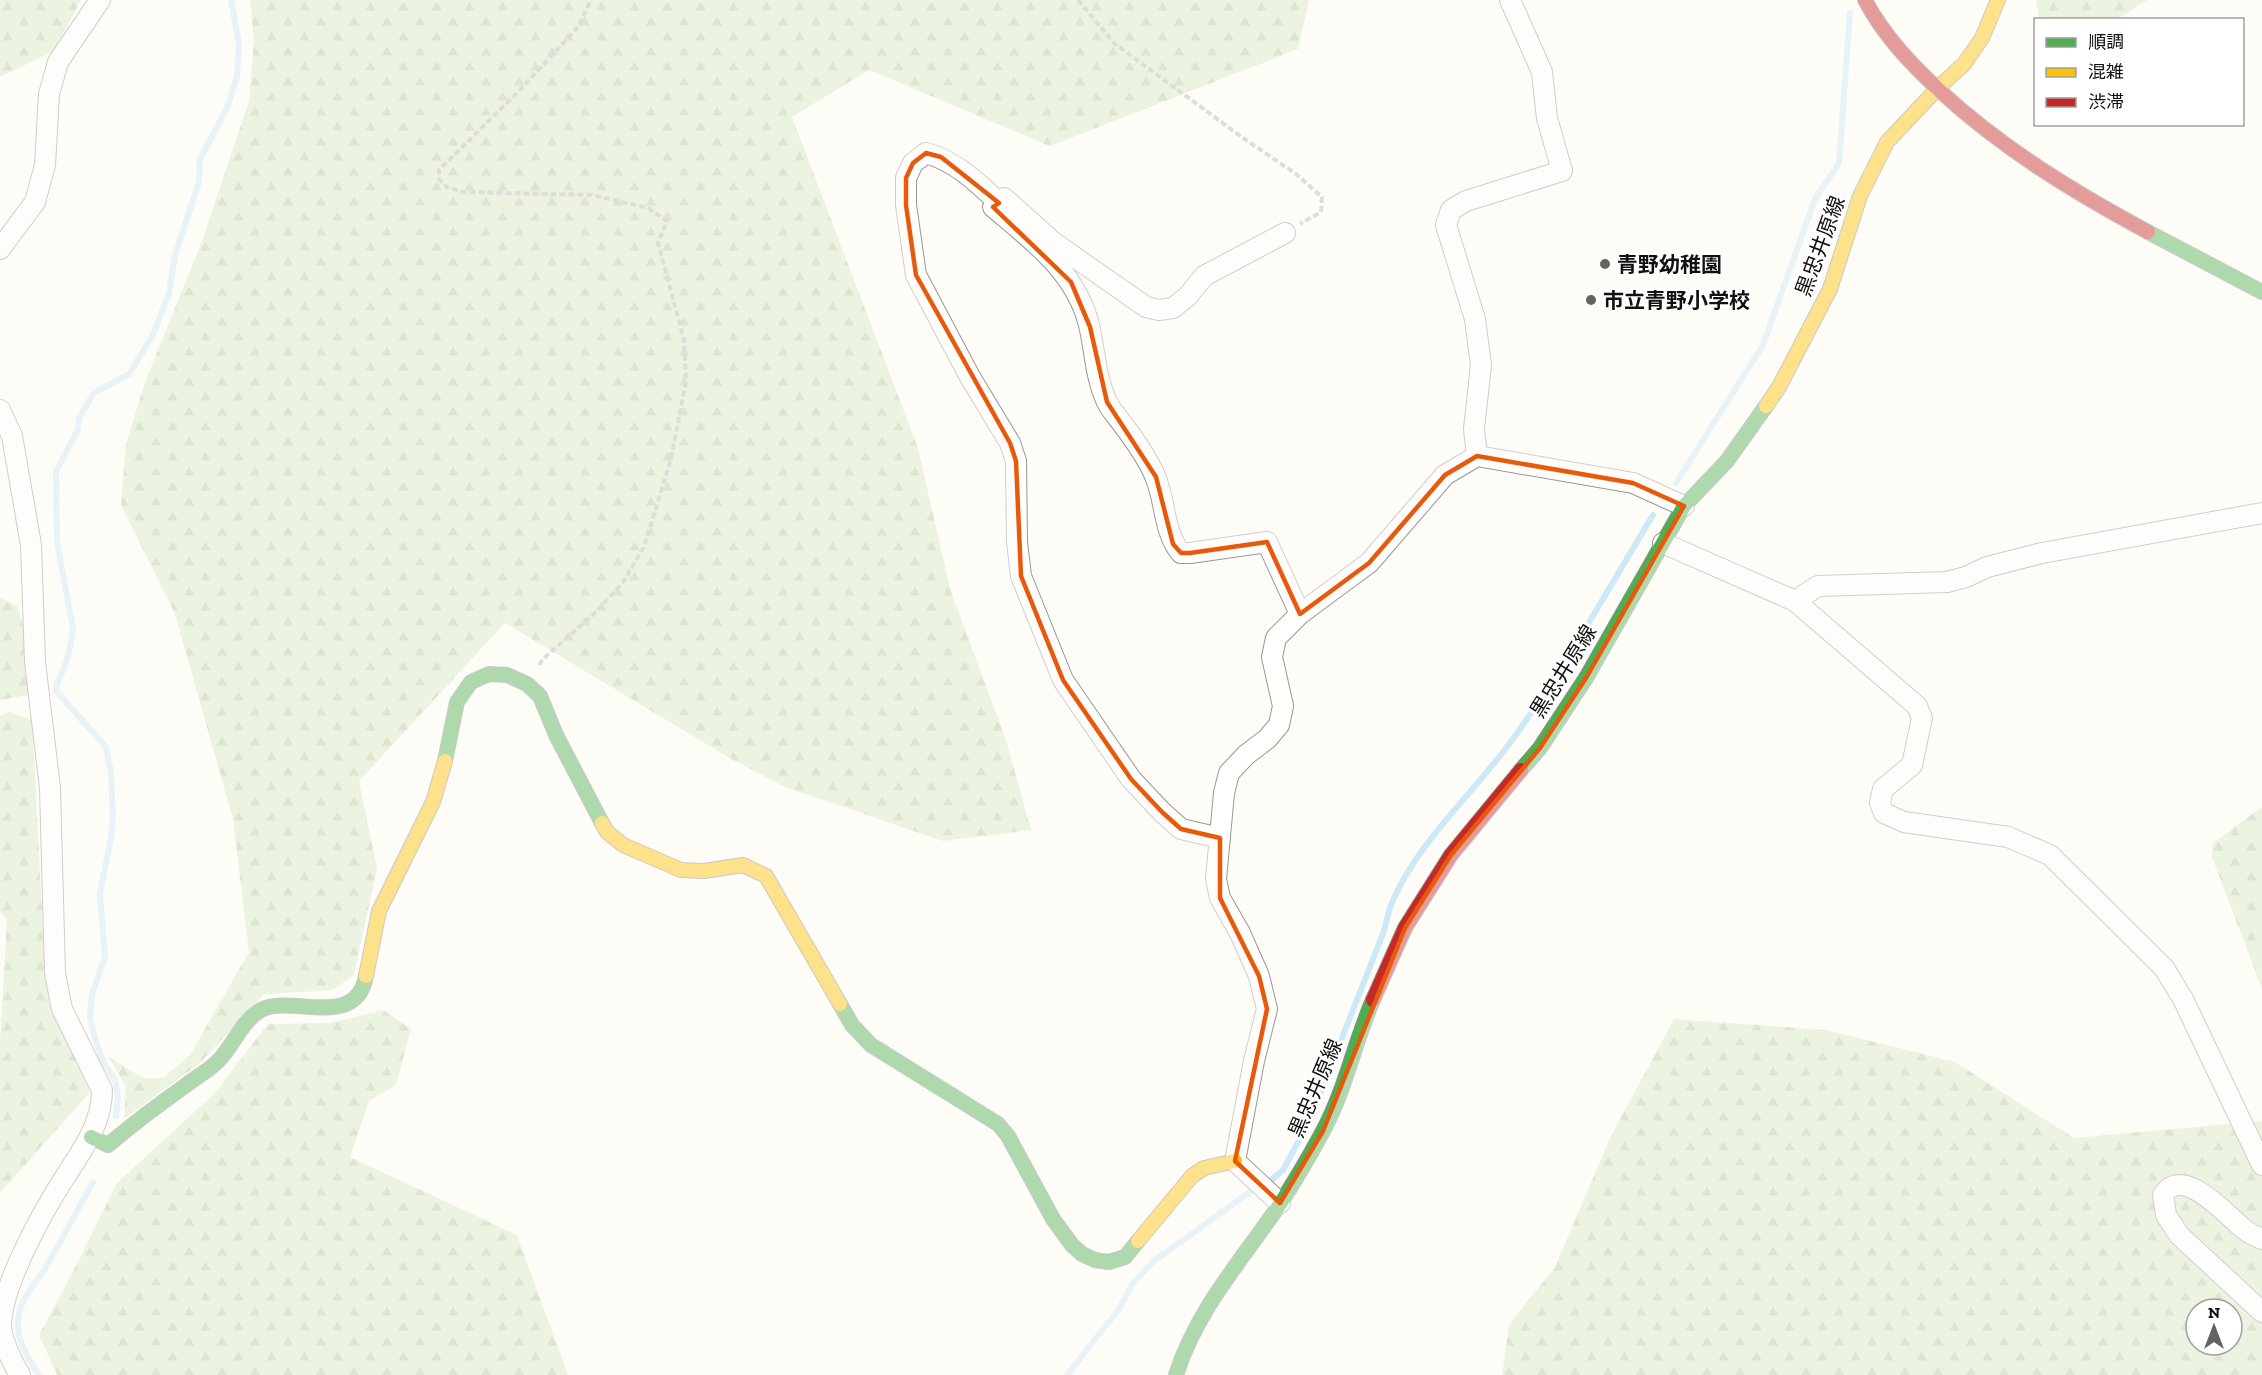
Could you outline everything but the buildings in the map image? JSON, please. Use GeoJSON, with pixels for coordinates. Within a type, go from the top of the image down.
{"type":"FeatureCollection","features":[{"type":"Feature","properties":{"kind":"street"},"geometry":{"type":"LineString","coordinates":[[0,249],[35,202],[45,165],[49,94],[58,62],[100,0]]}},
{"type":"Feature","properties":{"kind":"street"},"geometry":{"type":"LineString","coordinates":[[1477,456],[1474,429],[1481,365],[1475,320],[1446,225],[1450,210],[1466,201],[1562,171],[1547,118],[1542,72],[1510,0]]}},
{"type":"Feature","properties":{"kind":"street"},"geometry":{"type":"LineString","coordinates":[[1865,0],[1874,17],[1907,60],[1974,122],[2034,166],[2115,214],[2262,292]]}},
{"type":"Feature","properties":{"kind":"street","name":"黒忠井原線"},"geometry":{"type":"LineString","coordinates":[[1176,1375],[1184,1350],[1205,1309],[1235,1264],[1268,1192],[1323,1131],[1371,1004],[1405,928],[1450,855],[1539,748],[1586,678],[1684,506],[1726,461],[1779,387],[1830,289],[1860,196],[1887,142],[1964,64],[1976,47],[1998,0]]}},
{"type":"Feature","properties":{"kind":"street"},"geometry":{"type":"LineString","coordinates":[[999,202],[973,179],[941,157],[926,153],[913,163],[906,178],[906,205],[916,275],[970,377],[1010,442],[1016,461],[1017,542],[1021,576],[1063,680],[1131,779],[1162,812],[1181,829],[1220,838]]}},
{"type":"Feature","properties":{"kind":"street"},"geometry":{"type":"LineString","coordinates":[[1285,233],[1204,276],[1188,296],[1173,308],[1160,310],[1146,307],[1053,242],[1004,198],[993,207],[1039,246],[1071,282],[1082,303],[1089,327],[1096,374],[1107,402],[1138,446],[1156,477],[1173,544],[1181,553],[1190,553],[1267,542],[1300,614]]}},
{"type":"Feature","properties":{"kind":"street"},"geometry":{"type":"LineString","coordinates":[[0,410],[12,436],[31,545],[35,662],[50,788],[55,973],[62,1009],[102,1090],[102,1104],[91,1137],[53,1195],[9,1279],[1,1304],[1,1327],[6,1349],[20,1375]]}},
{"type":"Feature","properties":{"kind":"street"},"geometry":{"type":"LineString","coordinates":[[1235,1161],[1254,1061],[1267,1009],[1254,965],[1240,933],[1220,898],[1216,879],[1224,793],[1229,774],[1279,725],[1283,706],[1272,657],[1276,638],[1300,614],[1369,563],[1446,475],[1477,456],[1633,483],[1684,506]]}},
{"type":"Feature","properties":{"kind":"street"},"geometry":{"type":"LineString","coordinates":[[1795,602],[1818,586],[1947,582],[1966,577],[1987,567],[2043,553],[2262,513]]}},
{"type":"Feature","properties":{"kind":"street"},"geometry":{"type":"LineString","coordinates":[[1663,543],[1795,602],[1917,706],[1922,718],[1912,765],[1883,789],[1880,803],[1884,813],[1904,822],[2008,837],[2050,855],[2063,867],[2164,968],[2183,999],[2262,1165]]}},
{"type":"Feature","properties":{"kind":"street"},"geometry":{"type":"LineString","coordinates":[[91,1137],[108,1144],[220,1060],[251,1018],[263,1009],[277,1006],[318,1009],[342,1005],[355,998],[364,983],[379,911],[433,802],[446,756],[457,702],[471,682],[489,674],[507,675],[527,684],[540,696],[556,735],[607,832],[623,845],[681,870],[704,871],[743,865],[766,876],[852,1025],[871,1045],[998,1124],[1008,1136],[1061,1234],[1085,1256],[1095,1261],[1106,1262],[1115,1262],[1125,1257],[1192,1176],[1204,1168],[1235,1161]]}},
{"type":"Feature","properties":{"kind":"street"},"geometry":{"type":"LineString","coordinates":[[1235,1161],[1268,1192]]}},
{"type":"Feature","properties":{"kind":"street"},"geometry":{"type":"LineString","coordinates":[[2262,1239],[2246,1231],[2213,1201],[2194,1189],[2178,1185],[2167,1188],[2163,1195],[2166,1215],[2179,1234],[2262,1312]]}},
{"type":"Feature","properties":{"kind":"path"},"geometry":{"type":"LineString","coordinates":[[527,684],[543,659],[596,612],[623,582],[644,547],[671,459],[686,381],[684,340],[658,243],[667,221],[648,208],[592,195],[463,192],[447,187],[439,179],[439,170],[518,92],[578,27],[591,0]]}},
{"type":"Feature","properties":{"kind":"path"},"geometry":{"type":"LineString","coordinates":[[1078,0],[1114,43],[1296,174],[1322,197],[1321,212],[1285,233]]}},
{"type":"Feature","properties":{"kind":"highlighted area"},"geometry":{"type":"Polygon","coordinates":[[[926,153],[941,157],[999,203],[993,207],[1071,282],[1090,327],[1107,402],[1156,477],[1173,544],[1181,553],[1190,553],[1267,542],[1300,614],[1369,563],[1445,475],[1477,456],[1633,483],[1684,506],[1586,678],[1540,748],[1451,855],[1405,928],[1323,1131],[1280,1203],[1235,1161],[1267,1009],[1259,976],[1220,898],[1220,838],[1181,829],[1162,812],[1131,779],[1063,680],[1021,576],[1016,461],[1010,443],[916,275],[906,205],[906,178],[913,163],[926,153]]]}},
{"type":"Feature","properties":{"kind":"green space"},"geometry":{"type":"Polygon","coordinates":[[[0,0],[81,0],[54,51],[0,77],[0,0]]]}},
{"type":"Feature","properties":{"kind":"green space"},"geometry":{"type":"Polygon","coordinates":[[[250,0],[1309,0],[1298,49],[1050,146],[869,70],[792,117],[918,448],[950,589],[1006,740],[1031,830],[943,841],[785,787],[733,760],[505,623],[359,781],[377,869],[354,975],[333,990],[264,994],[200,1063],[124,1119],[126,1087],[109,1057],[143,1078],[163,1078],[190,1055],[249,952],[233,819],[175,614],[121,505],[126,444],[145,382],[201,244],[249,101],[254,40],[250,0]]]}},
{"type":"Feature","properties":{"kind":"green space"},"geometry":{"type":"Polygon","coordinates":[[[2036,0],[2147,0],[2120,18],[2039,18],[2036,0]]]}},
{"type":"Feature","properties":{"kind":"green space"},"geometry":{"type":"Polygon","coordinates":[[[0,597],[17,606],[27,638],[29,695],[0,700],[0,597]]]}},
{"type":"Feature","properties":{"kind":"green space"},"geometry":{"type":"Polygon","coordinates":[[[9,712],[32,720],[45,970],[52,1007],[91,1091],[0,1193],[0,1043],[7,920],[0,911],[0,716],[9,712]]]}},
{"type":"Feature","properties":{"kind":"green space"},"geometry":{"type":"Polygon","coordinates":[[[2262,807],[2262,989],[2212,857],[2213,843],[2262,807]]]}},
{"type":"Feature","properties":{"kind":"green space"},"geometry":{"type":"Polygon","coordinates":[[[383,1010],[411,1029],[396,1085],[369,1101],[350,1157],[517,1235],[568,1375],[57,1375],[39,1335],[117,1183],[215,1093],[268,1024],[331,1023],[383,1010]]]}},
{"type":"Feature","properties":{"kind":"green space"},"geometry":{"type":"Polygon","coordinates":[[[1674,1019],[1826,1030],[1955,1062],[2074,1138],[2262,1121],[2262,1375],[1502,1375],[1509,1325],[1555,1267],[1611,1136],[1674,1019]]]}},
{"type":"Feature","properties":{"kind":"waterway"},"geometry":{"type":"LineString","coordinates":[[116,1116],[118,1097],[115,1080],[104,1064],[90,1017],[92,994],[105,957],[100,893],[111,838],[113,816],[111,773],[106,747],[56,691],[69,653],[73,628],[57,543],[56,472],[78,429],[79,418],[94,393],[129,374],[153,335],[169,293],[175,255],[199,182],[200,159],[228,106],[237,76],[239,43],[231,0]]}},
{"type":"Feature","properties":{"kind":"waterway"},"geometry":{"type":"LineString","coordinates":[[1676,483],[1763,345],[1815,199],[1839,163],[1850,13]]}},
{"type":"Feature","properties":{"kind":"waterway"},"geometry":{"type":"LineString","coordinates":[[1067,1375],[1119,1309],[1133,1283],[1154,1261],[1283,1170],[1309,1122],[1401,883],[1428,842],[1492,766],[1527,719],[1583,633],[1653,515]]}},
{"type":"Feature","properties":{"kind":"waterway"},"geometry":{"type":"LineString","coordinates":[[39,1375],[21,1342],[18,1327],[19,1312],[93,1182]]}},
{"type":"Feature","properties":{"kind":"traffic: fast"},"geometry":{"type":"LineString","coordinates":[[2148,232],[2262,292]]}},
{"type":"Feature","properties":{"kind":"traffic: fast"},"geometry":{"type":"LineString","coordinates":[[1521,770],[1540,748],[1586,678],[1684,506],[1727,461],[1766,406]]}},
{"type":"Feature","properties":{"kind":"traffic: fast"},"geometry":{"type":"LineString","coordinates":[[445,761],[457,702],[471,682],[489,674],[507,675],[527,684],[540,696],[556,735],[602,823]]}},
{"type":"Feature","properties":{"kind":"traffic: fast"},"geometry":{"type":"LineString","coordinates":[[91,1137],[108,1145],[155,1107],[213,1066],[256,1013],[276,1006],[322,1008],[350,1002],[360,992],[366,976]]}},
{"type":"Feature","properties":{"kind":"traffic: fast"},"geometry":{"type":"LineString","coordinates":[[1176,1375],[1185,1351],[1208,1307],[1280,1204],[1322,1133],[1337,1101],[1373,1000]]}},
{"type":"Feature","properties":{"kind":"traffic: fast"},"geometry":{"type":"LineString","coordinates":[[840,1004],[852,1025],[871,1045],[998,1124],[1008,1136],[1053,1219],[1072,1245],[1082,1254],[1095,1260],[1109,1262],[1125,1257],[1138,1241]]}},
{"type":"Feature","properties":{"kind":"traffic: slow"},"geometry":{"type":"LineString","coordinates":[[1766,406],[1779,387],[1830,289],[1860,196],[1887,142],[1964,64],[1982,38],[1998,0]]}},
{"type":"Feature","properties":{"kind":"traffic: slow"},"geometry":{"type":"LineString","coordinates":[[366,976],[379,911],[433,802],[445,761]]}},
{"type":"Feature","properties":{"kind":"traffic: slow"},"geometry":{"type":"LineString","coordinates":[[602,823],[607,832],[623,845],[681,870],[704,871],[743,865],[766,876],[840,1004]]}},
{"type":"Feature","properties":{"kind":"traffic: slow"},"geometry":{"type":"LineString","coordinates":[[1138,1241],[1192,1176],[1204,1168],[1235,1161]]}},
{"type":"Feature","properties":{"kind":"traffic: jam"},"geometry":{"type":"LineString","coordinates":[[1865,0],[1899,49],[1929,81],[1964,112],[2040,168],[2148,232]]}},
{"type":"Feature","properties":{"kind":"traffic: jam"},"geometry":{"type":"LineString","coordinates":[[1373,1000],[1405,928],[1451,855],[1521,770]]}},
{"type":"Feature","properties":{"kind":"place","name":"青野幼稚園"},"geometry":{"type":"Point","coordinates":[1605,264]}},
{"type":"Feature","properties":{"kind":"place","name":"市立青野小学校"},"geometry":{"type":"Point","coordinates":[1591,300]}}]}
